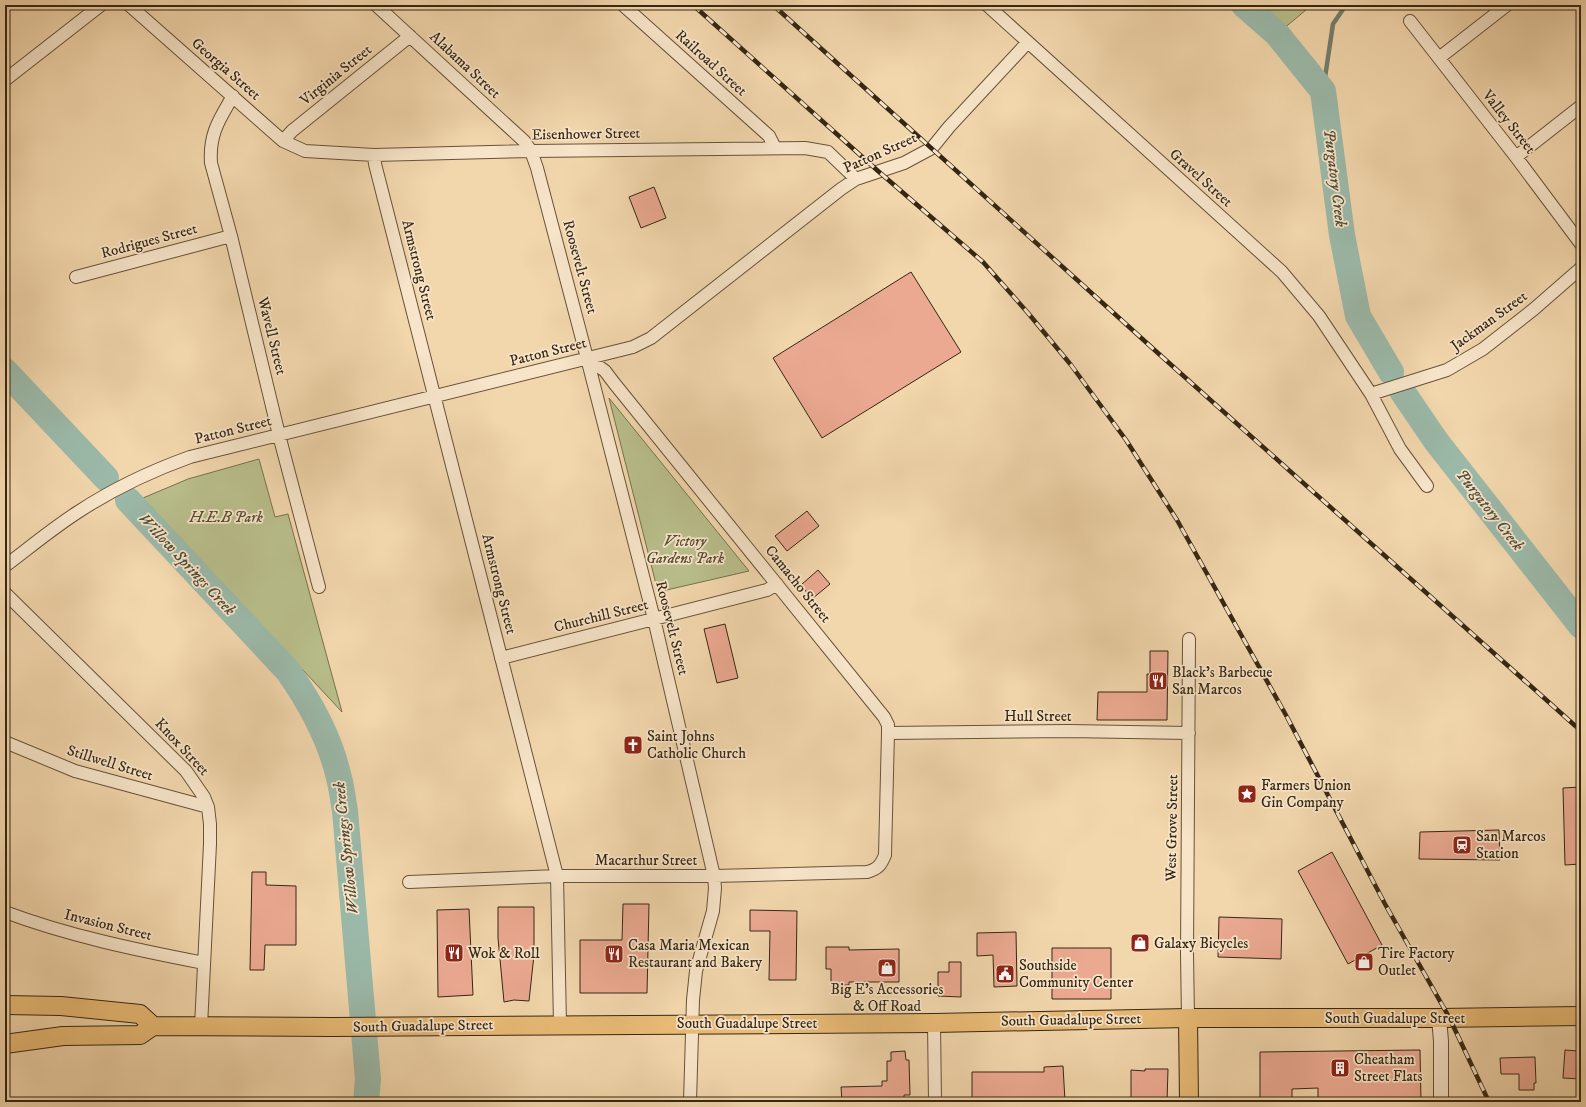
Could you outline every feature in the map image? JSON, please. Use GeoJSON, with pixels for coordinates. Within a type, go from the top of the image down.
{"type":"FeatureCollection","features":[{"type":"Feature","properties":{"kind":"main road"},"geometry":{"type":"LineString","coordinates":[[5,1005],[61,1006],[140,1014],[153,1026]]}},
{"type":"Feature","properties":{"kind":"main road","name":"South Guadalupe Street"},"geometry":{"type":"LineString","coordinates":[[5,1044],[63,1036],[140,1035],[153,1026],[332,1027],[560,1024],[934,1023],[1188,1018],[1439,1018],[1581,1016]]}},
{"type":"Feature","properties":{"kind":"main road"},"geometry":{"type":"LineString","coordinates":[[1188,1018],[1189,1102]]}},
{"type":"Feature","properties":{"kind":"street"},"geometry":{"type":"LineString","coordinates":[[5,80],[101,5]]}},
{"type":"Feature","properties":{"kind":"street","name":"Georgia Street"},"geometry":{"type":"LineString","coordinates":[[129,5],[283,141],[305,151]]}},
{"type":"Feature","properties":{"kind":"street","name":"Alabama Street"},"geometry":{"type":"LineString","coordinates":[[376,5],[524,141],[531,151]]}},
{"type":"Feature","properties":{"kind":"street","name":"Railroad Street"},"geometry":{"type":"LineString","coordinates":[[622,5],[769,136],[775,148]]}},
{"type":"Feature","properties":{"kind":"street","name":"Gravel Street"},"geometry":{"type":"LineString","coordinates":[[987,5],[1282,272],[1319,316],[1371,394]]}},
{"type":"Feature","properties":{"kind":"street"},"geometry":{"type":"LineString","coordinates":[[1439,58],[1507,5]]}},
{"type":"Feature","properties":{"kind":"street","name":"Valley Street"},"geometry":{"type":"LineString","coordinates":[[1410,21],[1516,157],[1581,244]]}},
{"type":"Feature","properties":{"kind":"street","name":"Virginia Street"},"geometry":{"type":"LineString","coordinates":[[283,141],[292,131],[410,36]]}},
{"type":"Feature","properties":{"kind":"street","name":"Patton Street"},"geometry":{"type":"LineString","coordinates":[[5,566],[77,512],[125,484],[165,466],[190,457],[633,347],[652,338],[841,189],[856,179],[904,163],[932,148],[1028,42]]}},
{"type":"Feature","properties":{"kind":"street","name":"Wavell Street"},"geometry":{"type":"LineString","coordinates":[[233,96],[221,116],[212,138],[210,150],[211,163],[231,236],[319,587]]}},
{"type":"Feature","properties":{"kind":"street"},"geometry":{"type":"LineString","coordinates":[[1516,157],[1581,106]]}},
{"type":"Feature","properties":{"kind":"street","name":"Eisenhower Street"},"geometry":{"type":"LineString","coordinates":[[305,151],[374,156],[531,151],[805,148],[828,152],[856,179]]}},
{"type":"Feature","properties":{"kind":"street","name":"Roosevelt Street"},"geometry":{"type":"LineString","coordinates":[[531,151],[537,168],[587,358],[654,619],[714,876],[715,888],[713,912],[696,971],[693,1000],[690,1102]]}},
{"type":"Feature","properties":{"kind":"street","name":"Armstrong Street"},"geometry":{"type":"LineString","coordinates":[[374,156],[556,876],[560,1024]]}},
{"type":"Feature","properties":{"kind":"street","name":"Rodrigues Street"},"geometry":{"type":"LineString","coordinates":[[76,277],[231,236]]}},
{"type":"Feature","properties":{"kind":"street","name":"Jackman Street"},"geometry":{"type":"LineString","coordinates":[[1371,394],[1447,370],[1483,349],[1534,309],[1581,268]]}},
{"type":"Feature","properties":{"kind":"street","name":"Camacho Street"},"geometry":{"type":"LineString","coordinates":[[587,358],[605,371],[884,717],[888,725],[886,843],[885,855],[881,866]]}},
{"type":"Feature","properties":{"kind":"street"},"geometry":{"type":"LineString","coordinates":[[1371,394],[1400,448],[1427,486]]}},
{"type":"Feature","properties":{"kind":"street","name":"Churchill Street"},"geometry":{"type":"LineString","coordinates":[[501,658],[767,590],[777,584]]}},
{"type":"Feature","properties":{"kind":"street","name":"Knox Street"},"geometry":{"type":"LineString","coordinates":[[5,593],[186,771],[200,790],[208,808],[210,844],[201,1026]]}},
{"type":"Feature","properties":{"kind":"street","name":"West Grove Street"},"geometry":{"type":"LineString","coordinates":[[1188,1018],[1186,952],[1189,639]]}},
{"type":"Feature","properties":{"kind":"street","name":"Hull Street"},"geometry":{"type":"LineString","coordinates":[[888,733],[1069,731],[1189,733]]}},
{"type":"Feature","properties":{"kind":"street","name":"Stillwell Street"},"geometry":{"type":"LineString","coordinates":[[5,742],[75,771],[208,808]]}},
{"type":"Feature","properties":{"kind":"street","name":"Macarthur Street"},"geometry":{"type":"LineString","coordinates":[[409,882],[556,876],[714,876],[867,872],[875,870],[881,866]]}},
{"type":"Feature","properties":{"kind":"street","name":"Invasion Street"},"geometry":{"type":"LineString","coordinates":[[5,912],[79,935],[136,950],[204,963]]}},
{"type":"Feature","properties":{"kind":"street"},"geometry":{"type":"LineString","coordinates":[[1439,1018],[1441,1041],[1441,1102]]}},
{"type":"Feature","properties":{"kind":"street"},"geometry":{"type":"LineString","coordinates":[[934,1023],[935,1102]]}},
{"type":"Feature","properties":{"kind":"green space"},"geometry":{"type":"Polygon","coordinates":[[[1244,5],[1312,5],[1277,34],[1244,5]]]}},
{"type":"Feature","properties":{"kind":"green space","name":"Victory Gardens Park"},"geometry":{"type":"Polygon","coordinates":[[[609,398],[749,571],[658,592],[609,398]]]}},
{"type":"Feature","properties":{"kind":"green space","name":"H.E.B Park"},"geometry":{"type":"Polygon","coordinates":[[[259,459],[275,517],[288,514],[342,712],[143,498],[188,479],[259,459]]]}},
{"type":"Feature","properties":{"kind":"building"},"geometry":{"type":"Polygon","coordinates":[[[654,187],[666,218],[641,228],[629,197],[654,187]]]}},
{"type":"Feature","properties":{"kind":"building"},"geometry":{"type":"Polygon","coordinates":[[[911,272],[961,352],[822,438],[773,358],[911,272]]]}},
{"type":"Feature","properties":{"kind":"building"},"geometry":{"type":"Polygon","coordinates":[[[807,511],[819,526],[787,551],[775,536],[807,511]]]}},
{"type":"Feature","properties":{"kind":"building"},"geometry":{"type":"Polygon","coordinates":[[[818,570],[830,584],[812,599],[801,585],[818,570]]]}},
{"type":"Feature","properties":{"kind":"building"},"geometry":{"type":"Polygon","coordinates":[[[725,624],[738,678],[717,683],[704,629],[725,624]]]}},
{"type":"Feature","properties":{"kind":"building","name":"Black's Barbecue San Marcos"},"geometry":{"type":"Polygon","coordinates":[[[1150,651],[1168,651],[1167,720],[1097,720],[1098,692],[1147,692],[1147,674],[1150,674],[1150,651]]]}},
{"type":"Feature","properties":{"kind":"building"},"geometry":{"type":"Polygon","coordinates":[[[1581,787],[1581,864],[1565,865],[1563,788],[1581,787]]]}},
{"type":"Feature","properties":{"kind":"building","name":"San Marcos Station"},"geometry":{"type":"Polygon","coordinates":[[[1499,830],[1500,860],[1419,859],[1420,832],[1499,830]]]}},
{"type":"Feature","properties":{"kind":"building"},"geometry":{"type":"Polygon","coordinates":[[[1332,852],[1382,945],[1348,964],[1298,871],[1332,852]]]}},
{"type":"Feature","properties":{"kind":"building"},"geometry":{"type":"Polygon","coordinates":[[[252,872],[266,872],[266,885],[296,886],[296,945],[265,945],[264,970],[250,970],[252,872]]]}},
{"type":"Feature","properties":{"kind":"building","name":"Casa Maria Mexican Restaurant and Bakery"},"geometry":{"type":"Polygon","coordinates":[[[623,904],[649,904],[647,993],[580,993],[580,940],[622,940],[623,904]]]}},
{"type":"Feature","properties":{"kind":"building"},"geometry":{"type":"Polygon","coordinates":[[[498,907],[534,907],[534,955],[529,1001],[514,1000],[504,1002],[498,938],[498,907]]]}},
{"type":"Feature","properties":{"kind":"building","name":"Wok & Roll"},"geometry":{"type":"Polygon","coordinates":[[[469,909],[473,995],[438,997],[437,910],[469,909]]]}},
{"type":"Feature","properties":{"kind":"building"},"geometry":{"type":"Polygon","coordinates":[[[750,910],[797,911],[796,980],[769,980],[770,931],[750,931],[750,910]]]}},
{"type":"Feature","properties":{"kind":"building"},"geometry":{"type":"Polygon","coordinates":[[[1219,917],[1282,919],[1281,959],[1218,957],[1219,917]]]}},
{"type":"Feature","properties":{"kind":"building"},"geometry":{"type":"Polygon","coordinates":[[[1016,932],[1017,986],[994,987],[993,955],[977,956],[977,933],[1016,932]]]}},
{"type":"Feature","properties":{"kind":"building"},"geometry":{"type":"Polygon","coordinates":[[[826,947],[849,947],[849,950],[899,949],[899,982],[849,982],[849,985],[831,985],[831,969],[826,969],[826,947]]]}},
{"type":"Feature","properties":{"kind":"building"},"geometry":{"type":"Polygon","coordinates":[[[1052,948],[1111,948],[1111,999],[1052,999],[1052,948]]]}},
{"type":"Feature","properties":{"kind":"building"},"geometry":{"type":"Polygon","coordinates":[[[949,962],[961,962],[961,997],[938,996],[938,972],[949,972],[949,962]]]}},
{"type":"Feature","properties":{"kind":"building","name":"Cheatham Street Flats"},"geometry":{"type":"Polygon","coordinates":[[[1420,1050],[1421,1102],[1318,1102],[1318,1088],[1292,1089],[1292,1102],[1260,1102],[1260,1052],[1420,1050]]]}},
{"type":"Feature","properties":{"kind":"building"},"geometry":{"type":"Polygon","coordinates":[[[1565,1050],[1578,1051],[1578,1056],[1581,1056],[1580,1079],[1563,1078],[1565,1050]]]}},
{"type":"Feature","properties":{"kind":"building"},"geometry":{"type":"Polygon","coordinates":[[[905,1051],[906,1060],[909,1060],[910,1095],[904,1095],[904,1102],[842,1102],[841,1087],[882,1086],[882,1081],[887,1081],[887,1061],[891,1061],[891,1052],[905,1051]]]}},
{"type":"Feature","properties":{"kind":"building"},"geometry":{"type":"Polygon","coordinates":[[[1535,1057],[1536,1083],[1534,1083],[1534,1090],[1519,1090],[1519,1074],[1501,1074],[1500,1058],[1535,1057]]]}},
{"type":"Feature","properties":{"kind":"building"},"geometry":{"type":"Polygon","coordinates":[[[1063,1066],[1065,1101],[972,1102],[972,1072],[1044,1072],[1044,1067],[1063,1066]]]}},
{"type":"Feature","properties":{"kind":"building"},"geometry":{"type":"Polygon","coordinates":[[[1145,1069],[1168,1069],[1167,1102],[1131,1102],[1131,1070],[1145,1071],[1145,1069]]]}},
{"type":"Feature","properties":{"kind":"waterway","name":"Purgatory Creek"},"geometry":{"type":"LineString","coordinates":[[1244,5],[1277,34],[1323,91],[1342,235],[1358,316],[1391,372]]}},
{"type":"Feature","properties":{"kind":"waterway"},"geometry":{"type":"LineString","coordinates":[[1323,91],[1333,24],[1346,5]]}},
{"type":"Feature","properties":{"kind":"waterway","name":"Willow Springs Creek"},"geometry":{"type":"LineString","coordinates":[[5,371],[106,478]]}},
{"type":"Feature","properties":{"kind":"waterway","name":"Purgatory Creek"},"geometry":{"type":"LineString","coordinates":[[1402,391],[1436,441],[1581,626]]}},
{"type":"Feature","properties":{"kind":"waterway","name":"Willow Springs Creek"},"geometry":{"type":"LineString","coordinates":[[128,500],[288,671],[312,709],[325,735],[335,763],[345,811],[368,1079],[366,1102]]}},
{"type":"Feature","properties":{"kind":"railway"},"geometry":{"type":"LineString","coordinates":[[693,5],[878,171],[983,262],[1071,365],[1126,440],[1177,520],[1287,717],[1385,904],[1449,1017],[1489,1102]]}},
{"type":"Feature","properties":{"kind":"railway"},"geometry":{"type":"LineString","coordinates":[[773,5],[1159,354],[1581,731]]}},
{"type":"Feature","properties":{"kind":"place","name":"Black's Barbecue San Marcos"},"geometry":{"type":"Point","coordinates":[1158,681]}},
{"type":"Feature","properties":{"kind":"place","name":"Saint Johns Catholic Church"},"geometry":{"type":"Point","coordinates":[633,745]}},
{"type":"Feature","properties":{"kind":"place","name":"Farmers Union Gin Company"},"geometry":{"type":"Point","coordinates":[1247,794]}},
{"type":"Feature","properties":{"kind":"place","name":"San Marcos Station"},"geometry":{"type":"Point","coordinates":[1462,845]}},
{"type":"Feature","properties":{"kind":"place","name":"Galaxy Bicycles"},"geometry":{"type":"Point","coordinates":[1140,943]}},
{"type":"Feature","properties":{"kind":"place","name":"Wok & Roll"},"geometry":{"type":"Point","coordinates":[454,953]}},
{"type":"Feature","properties":{"kind":"place","name":"Casa Maria Mexican Restaurant and Bakery"},"geometry":{"type":"Point","coordinates":[614,954]}},
{"type":"Feature","properties":{"kind":"place","name":"Tire Factory Outlet"},"geometry":{"type":"Point","coordinates":[1364,962]}},
{"type":"Feature","properties":{"kind":"place","name":"Big E's Accessories & Off Road"},"geometry":{"type":"Point","coordinates":[887,968]}},
{"type":"Feature","properties":{"kind":"place","name":"Southside Community Center"},"geometry":{"type":"Point","coordinates":[1005,974]}},
{"type":"Feature","properties":{"kind":"place","name":"Cheatham Street Flats"},"geometry":{"type":"Point","coordinates":[1340,1068]}}]}
